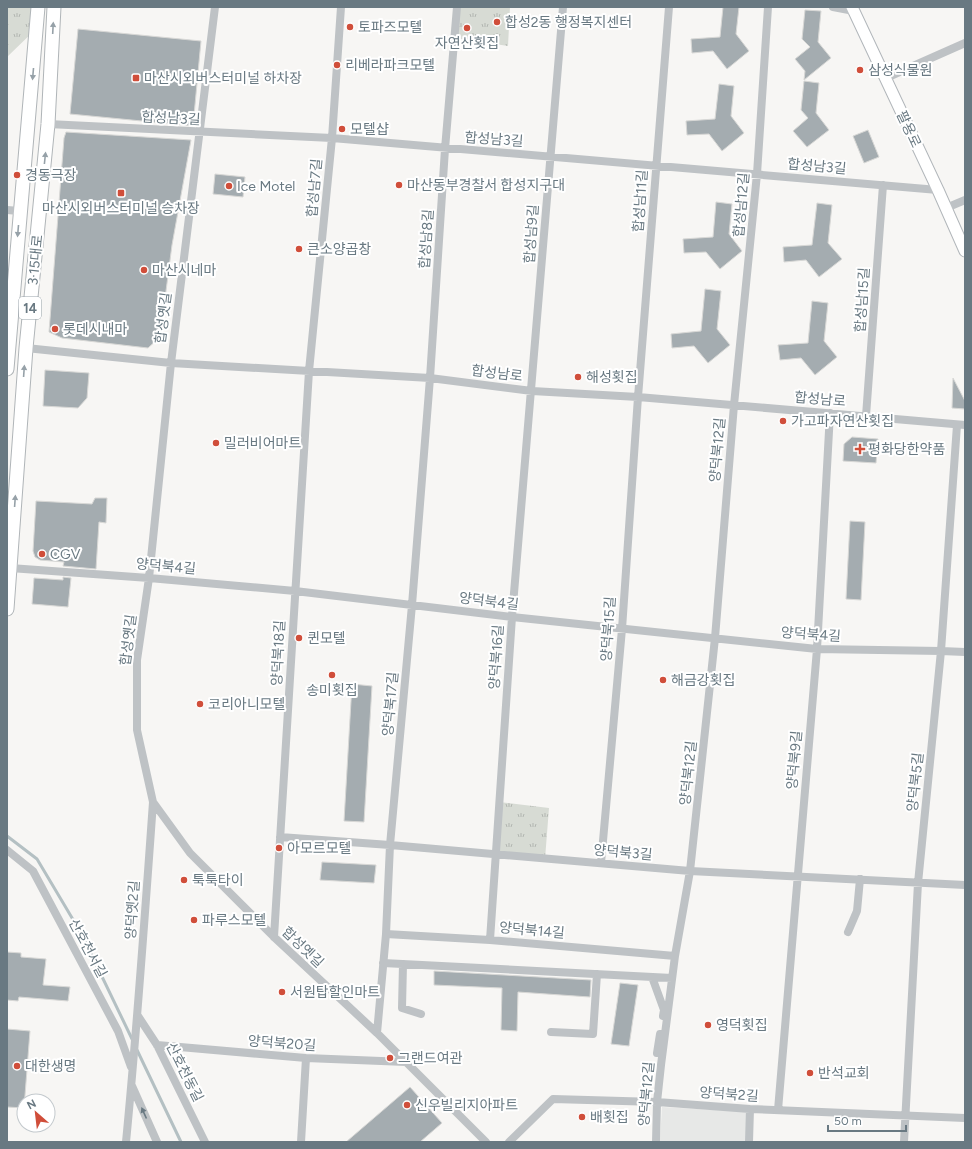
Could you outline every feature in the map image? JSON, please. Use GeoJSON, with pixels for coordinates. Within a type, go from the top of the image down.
{"type":"FeatureCollection","features":[{"type":"Feature","properties":{"kind":"main road","name":"3·15대로"},"geometry":{"type":"LineString","coordinates":[[7,369],[13,211],[38,7]]}},
{"type":"Feature","properties":{"kind":"main road","name":"3·15대로"},"geometry":{"type":"LineString","coordinates":[[7,609],[26,348],[48,124],[54,7]]}},
{"type":"Feature","properties":{"kind":"main road","name":"팔용로"},"geometry":{"type":"LineString","coordinates":[[853,9],[965,251]]}},
{"type":"Feature","properties":{"kind":"street","name":"합성옛길"},"geometry":{"type":"LineString","coordinates":[[215,7],[170,363],[149,578],[137,660],[137,730],[153,802],[190,853],[274,937],[406,1062],[486,1142]]}},
{"type":"Feature","properties":{"kind":"street","name":"합성남7길"},"geometry":{"type":"LineString","coordinates":[[309,371],[332,138],[340,7]]}},
{"type":"Feature","properties":{"kind":"street","name":"합성남8길"},"geometry":{"type":"LineString","coordinates":[[430,378],[445,149],[457,7]]}},
{"type":"Feature","properties":{"kind":"street","name":"합성남9길"},"geometry":{"type":"LineString","coordinates":[[532,391],[563,7]]}},
{"type":"Feature","properties":{"kind":"street","name":"합성남11길"},"geometry":{"type":"LineString","coordinates":[[638,397],[669,7]]}},
{"type":"Feature","properties":{"kind":"street","name":"합성남12길"},"geometry":{"type":"LineString","coordinates":[[734,405],[757,174],[768,7]]}},
{"type":"Feature","properties":{"kind":"street"},"geometry":{"type":"LineString","coordinates":[[833,7],[853,9]]}},
{"type":"Feature","properties":{"kind":"street"},"geometry":{"type":"LineString","coordinates":[[886,78],[965,43]]}},
{"type":"Feature","properties":{"kind":"street","name":"합성남3길"},"geometry":{"type":"LineString","coordinates":[[48,124],[199,133],[332,138],[445,149],[550,156],[938,190]]}},
{"type":"Feature","properties":{"kind":"street","name":"합성남15길"},"geometry":{"type":"LineString","coordinates":[[866,416],[883,185]]}},
{"type":"Feature","properties":{"kind":"street"},"geometry":{"type":"LineString","coordinates":[[946,208],[965,200]]}},
{"type":"Feature","properties":{"kind":"street","name":"합성남로"},"geometry":{"type":"LineString","coordinates":[[26,348],[170,363],[430,378],[532,391],[638,397],[961,425]]}},
{"type":"Feature","properties":{"kind":"street","name":"양덕북18길"},"geometry":{"type":"LineString","coordinates":[[274,937],[309,371]]}},
{"type":"Feature","properties":{"kind":"street","name":"양덕북17길"},"geometry":{"type":"LineString","coordinates":[[377,1034],[386,934],[390,845],[412,605],[430,378]]}},
{"type":"Feature","properties":{"kind":"street","name":"양덕북16길"},"geometry":{"type":"LineString","coordinates":[[490,940],[512,617],[532,391]]}},
{"type":"Feature","properties":{"kind":"street","name":"양덕북15길"},"geometry":{"type":"LineString","coordinates":[[601,863],[622,629],[638,397]]}},
{"type":"Feature","properties":{"kind":"street","name":"양덕북12길"},"geometry":{"type":"LineString","coordinates":[[656,1142],[657,1102],[675,956],[690,871],[715,638],[734,405]]}},
{"type":"Feature","properties":{"kind":"street","name":"양덕북9길"},"geometry":{"type":"LineString","coordinates":[[778,1110],[817,649],[830,413]]}},
{"type":"Feature","properties":{"kind":"street","name":"양덕북5길"},"geometry":{"type":"LineString","coordinates":[[904,1142],[918,883],[942,651],[961,425]]}},
{"type":"Feature","properties":{"kind":"street","name":"양덕북4길"},"geometry":{"type":"LineString","coordinates":[[10,568],[149,578],[295,591],[512,617],[817,649],[965,652]]}},
{"type":"Feature","properties":{"kind":"street","name":"양덕옛2길"},"geometry":{"type":"LineString","coordinates":[[132,1068],[138,1019],[153,802]]}},
{"type":"Feature","properties":{"kind":"street","name":"양덕북3길"},"geometry":{"type":"LineString","coordinates":[[280,837],[690,871],[965,885]]}},
{"type":"Feature","properties":{"kind":"street","name":"산호천서길"},"geometry":{"type":"LineString","coordinates":[[7,850],[32,870],[118,1031],[132,1068]]}},
{"type":"Feature","properties":{"kind":"street"},"geometry":{"type":"LineString","coordinates":[[848,932],[856,911],[860,879]]}},
{"type":"Feature","properties":{"kind":"street","name":"양덕북14길"},"geometry":{"type":"LineString","coordinates":[[386,934],[490,940],[675,956]]}},
{"type":"Feature","properties":{"kind":"street"},"geometry":{"type":"LineString","coordinates":[[383,963],[672,978]]}},
{"type":"Feature","properties":{"kind":"street"},"geometry":{"type":"LineString","coordinates":[[403,964],[402,1008],[421,1014]]}},
{"type":"Feature","properties":{"kind":"street"},"geometry":{"type":"LineString","coordinates":[[551,1032],[593,1034],[598,974]]}},
{"type":"Feature","properties":{"kind":"street"},"geometry":{"type":"LineString","coordinates":[[652,977],[664,1010],[657,1053]]}},
{"type":"Feature","properties":{"kind":"street","name":"산호천동길"},"geometry":{"type":"LineString","coordinates":[[138,1019],[157,1045],[205,1142]]}},
{"type":"Feature","properties":{"kind":"street","name":"양덕북20길"},"geometry":{"type":"LineString","coordinates":[[157,1045],[306,1058],[406,1062]]}},
{"type":"Feature","properties":{"kind":"street"},"geometry":{"type":"LineString","coordinates":[[301,1142],[306,1058]]}},
{"type":"Feature","properties":{"kind":"street"},"geometry":{"type":"LineString","coordinates":[[126,1142],[132,1084],[132,1068]]}},
{"type":"Feature","properties":{"kind":"street"},"geometry":{"type":"LineString","coordinates":[[132,1084],[157,1142]]}},
{"type":"Feature","properties":{"kind":"street","name":"양덕북2길"},"geometry":{"type":"LineString","coordinates":[[509,1142],[553,1099],[657,1102],[750,1109],[965,1118]]}},
{"type":"Feature","properties":{"kind":"street"},"geometry":{"type":"LineString","coordinates":[[749,1142],[750,1109]]}},
{"type":"Feature","properties":{"kind":"shaded area"},"geometry":{"type":"Polygon","coordinates":[[[662,1107],[751,1112],[750,1142],[660,1142],[662,1107]]]}},
{"type":"Feature","properties":{"kind":"green space"},"geometry":{"type":"Polygon","coordinates":[[[7,7],[38,7],[37,28],[7,57],[7,7]]]}},
{"type":"Feature","properties":{"kind":"green space"},"geometry":{"type":"Polygon","coordinates":[[[457,7],[510,7],[508,46],[455,38],[457,7]]]}},
{"type":"Feature","properties":{"kind":"green space"},"geometry":{"type":"Polygon","coordinates":[[[499,802],[549,808],[545,859],[495,855],[499,802]]]}},
{"type":"Feature","properties":{"kind":"building"},"geometry":{"type":"Polygon","coordinates":[[[723,7],[739,7],[736,34],[749,51],[727,69],[713,51],[692,53],[691,39],[720,37],[723,7]]]}},
{"type":"Feature","properties":{"kind":"building"},"geometry":{"type":"Polygon","coordinates":[[[805,10],[821,11],[818,42],[831,58],[804,80],[805,71],[795,59],[810,47],[802,39],[805,10]]]}},
{"type":"Feature","properties":{"kind":"building","name":"마산시외버스터미널 하차장"},"geometry":{"type":"Polygon","coordinates":[[[78,29],[201,41],[193,126],[70,114],[78,29]]]}},
{"type":"Feature","properties":{"kind":"building"},"geometry":{"type":"Polygon","coordinates":[[[804,81],[819,83],[816,113],[829,130],[807,147],[793,131],[808,118],[801,110],[804,81]]]}},
{"type":"Feature","properties":{"kind":"building"},"geometry":{"type":"Polygon","coordinates":[[[719,84],[734,86],[731,116],[744,133],[722,151],[709,134],[687,135],[686,121],[715,119],[719,84]]]}},
{"type":"Feature","properties":{"kind":"building"},"geometry":{"type":"Polygon","coordinates":[[[868,130],[879,157],[864,163],[853,136],[868,130]]]}},
{"type":"Feature","properties":{"kind":"building","name":"마산시외버스터미널 승차장"},"geometry":{"type":"Polygon","coordinates":[[[66,132],[191,140],[172,245],[160,337],[148,348],[62,338],[49,332],[64,138],[66,132]]]}},
{"type":"Feature","properties":{"kind":"building","name":"Ice Motel"},"geometry":{"type":"Polygon","coordinates":[[[215,174],[245,177],[243,197],[213,194],[215,174]]]}},
{"type":"Feature","properties":{"kind":"building"},"geometry":{"type":"Polygon","coordinates":[[[716,202],[732,204],[729,234],[742,251],[720,269],[706,252],[684,253],[683,239],[713,237],[716,202]]]}},
{"type":"Feature","properties":{"kind":"building"},"geometry":{"type":"Polygon","coordinates":[[[817,203],[832,205],[828,243],[842,259],[819,277],[806,260],[784,262],[783,247],[812,245],[817,203]]]}},
{"type":"Feature","properties":{"kind":"building"},"geometry":{"type":"Polygon","coordinates":[[[705,289],[721,291],[717,329],[730,345],[708,363],[694,346],[672,348],[671,334],[701,331],[705,289]]]}},
{"type":"Feature","properties":{"kind":"building"},"geometry":{"type":"Polygon","coordinates":[[[812,301],[828,303],[824,341],[837,357],[815,375],[801,358],[780,360],[778,345],[808,343],[812,301]]]}},
{"type":"Feature","properties":{"kind":"building"},"geometry":{"type":"Polygon","coordinates":[[[45,370],[89,373],[87,398],[78,408],[43,406],[45,370]]]}},
{"type":"Feature","properties":{"kind":"building"},"geometry":{"type":"Polygon","coordinates":[[[953,378],[965,401],[965,409],[952,408],[953,378]]]}},
{"type":"Feature","properties":{"kind":"building"},"geometry":{"type":"Polygon","coordinates":[[[852,437],[878,439],[876,463],[843,461],[844,444],[852,437]]]}},
{"type":"Feature","properties":{"kind":"building"},"geometry":{"type":"Polygon","coordinates":[[[95,498],[107,498],[106,523],[99,522],[96,569],[63,566],[64,562],[40,560],[35,557],[33,551],[36,501],[92,504],[95,498]]]}},
{"type":"Feature","properties":{"kind":"building"},"geometry":{"type":"Polygon","coordinates":[[[850,521],[865,522],[861,600],[846,599],[850,521]]]}},
{"type":"Feature","properties":{"kind":"building"},"geometry":{"type":"Polygon","coordinates":[[[63,577],[71,578],[68,607],[32,604],[34,578],[63,580],[63,577]]]}},
{"type":"Feature","properties":{"kind":"building"},"geometry":{"type":"Polygon","coordinates":[[[352,684],[372,686],[364,822],[344,821],[352,684]]]}},
{"type":"Feature","properties":{"kind":"building"},"geometry":{"type":"Polygon","coordinates":[[[322,862],[376,865],[374,883],[320,880],[322,862]]]}},
{"type":"Feature","properties":{"kind":"building"},"geometry":{"type":"Polygon","coordinates":[[[7,952],[21,953],[21,957],[46,959],[43,985],[70,987],[68,1001],[19,997],[18,1001],[7,1000],[7,952]]]}},
{"type":"Feature","properties":{"kind":"building"},"geometry":{"type":"Polygon","coordinates":[[[434,971],[591,980],[590,997],[518,992],[517,1031],[501,1030],[502,988],[434,985],[434,971]]]}},
{"type":"Feature","properties":{"kind":"building"},"geometry":{"type":"Polygon","coordinates":[[[620,983],[638,985],[629,1046],[611,1044],[620,983]]]}},
{"type":"Feature","properties":{"kind":"building","name":"대한생명"},"geometry":{"type":"Polygon","coordinates":[[[7,1029],[30,1031],[25,1093],[16,1093],[16,1108],[7,1107],[7,1029]]]}},
{"type":"Feature","properties":{"kind":"building","name":"신우빌리지아파트"},"geometry":{"type":"Polygon","coordinates":[[[410,1087],[442,1123],[420,1142],[346,1142],[410,1087]]]}},
{"type":"Feature","properties":{"kind":"waterway"},"geometry":{"type":"LineString","coordinates":[[7,836],[37,859],[81,933],[133,1041]]}},
{"type":"Feature","properties":{"kind":"waterway"},"geometry":{"type":"LineString","coordinates":[[137,1050],[181,1142]]}},
{"type":"Feature","properties":{"kind":"place","name":"합성2동 행정복지센터"},"geometry":{"type":"Point","coordinates":[497,22]}},
{"type":"Feature","properties":{"kind":"place","name":"토파즈모텔"},"geometry":{"type":"Point","coordinates":[350,27]}},
{"type":"Feature","properties":{"kind":"place","name":"자연산횟집"},"geometry":{"type":"Point","coordinates":[467,28]}},
{"type":"Feature","properties":{"kind":"place","name":"리베라파크모텔"},"geometry":{"type":"Point","coordinates":[337,65]}},
{"type":"Feature","properties":{"kind":"place","name":"삼성식물원"},"geometry":{"type":"Point","coordinates":[860,70]}},
{"type":"Feature","properties":{"kind":"place","name":"마산시외버스터미널 하차장"},"geometry":{"type":"Point","coordinates":[136,78]}},
{"type":"Feature","properties":{"kind":"place","name":"모텔샵"},"geometry":{"type":"Point","coordinates":[342,129]}},
{"type":"Feature","properties":{"kind":"place","name":"경동극장"},"geometry":{"type":"Point","coordinates":[17,175]}},
{"type":"Feature","properties":{"kind":"place","name":"마산동부경찰서 합성지구대"},"geometry":{"type":"Point","coordinates":[399,185]}},
{"type":"Feature","properties":{"kind":"place","name":"Ice Motel"},"geometry":{"type":"Point","coordinates":[229,186]}},
{"type":"Feature","properties":{"kind":"place","name":"마산시외버스터미널 승차장"},"geometry":{"type":"Point","coordinates":[121,193]}},
{"type":"Feature","properties":{"kind":"place","name":"큰소양곱창"},"geometry":{"type":"Point","coordinates":[299,249]}},
{"type":"Feature","properties":{"kind":"place","name":"마산시네마"},"geometry":{"type":"Point","coordinates":[144,270]}},
{"type":"Feature","properties":{"kind":"place","name":"롯데시내마"},"geometry":{"type":"Point","coordinates":[55,329]}},
{"type":"Feature","properties":{"kind":"place","name":"해성횟집"},"geometry":{"type":"Point","coordinates":[578,377]}},
{"type":"Feature","properties":{"kind":"place","name":"가고파자연산횟집"},"geometry":{"type":"Point","coordinates":[783,421]}},
{"type":"Feature","properties":{"kind":"place","name":"밀러비어마트"},"geometry":{"type":"Point","coordinates":[216,443]}},
{"type":"Feature","properties":{"kind":"place","name":"평화당한약품"},"geometry":{"type":"Point","coordinates":[860,449]}},
{"type":"Feature","properties":{"kind":"place","name":"CGV"},"geometry":{"type":"Point","coordinates":[42,554]}},
{"type":"Feature","properties":{"kind":"place","name":"퀸모텔"},"geometry":{"type":"Point","coordinates":[299,638]}},
{"type":"Feature","properties":{"kind":"place","name":"송미횟집"},"geometry":{"type":"Point","coordinates":[332,675]}},
{"type":"Feature","properties":{"kind":"place","name":"해금강횟집"},"geometry":{"type":"Point","coordinates":[663,680]}},
{"type":"Feature","properties":{"kind":"place","name":"코리아니모텔"},"geometry":{"type":"Point","coordinates":[200,704]}},
{"type":"Feature","properties":{"kind":"place","name":"아모르모텔"},"geometry":{"type":"Point","coordinates":[279,848]}},
{"type":"Feature","properties":{"kind":"place","name":"툭툭타이"},"geometry":{"type":"Point","coordinates":[184,880]}},
{"type":"Feature","properties":{"kind":"place","name":"파루스모텔"},"geometry":{"type":"Point","coordinates":[194,920]}},
{"type":"Feature","properties":{"kind":"place","name":"서원탑할인마트"},"geometry":{"type":"Point","coordinates":[282,992]}},
{"type":"Feature","properties":{"kind":"place","name":"영덕횟집"},"geometry":{"type":"Point","coordinates":[708,1025]}},
{"type":"Feature","properties":{"kind":"place","name":"그랜드여관"},"geometry":{"type":"Point","coordinates":[390,1058]}},
{"type":"Feature","properties":{"kind":"place","name":"대한생명"},"geometry":{"type":"Point","coordinates":[17,1066]}},
{"type":"Feature","properties":{"kind":"place","name":"반석교회"},"geometry":{"type":"Point","coordinates":[810,1073]}},
{"type":"Feature","properties":{"kind":"place","name":"신우빌리지아파트"},"geometry":{"type":"Point","coordinates":[407,1105]}},
{"type":"Feature","properties":{"kind":"place","name":"배횟집"},"geometry":{"type":"Point","coordinates":[582,1117]}}]}
